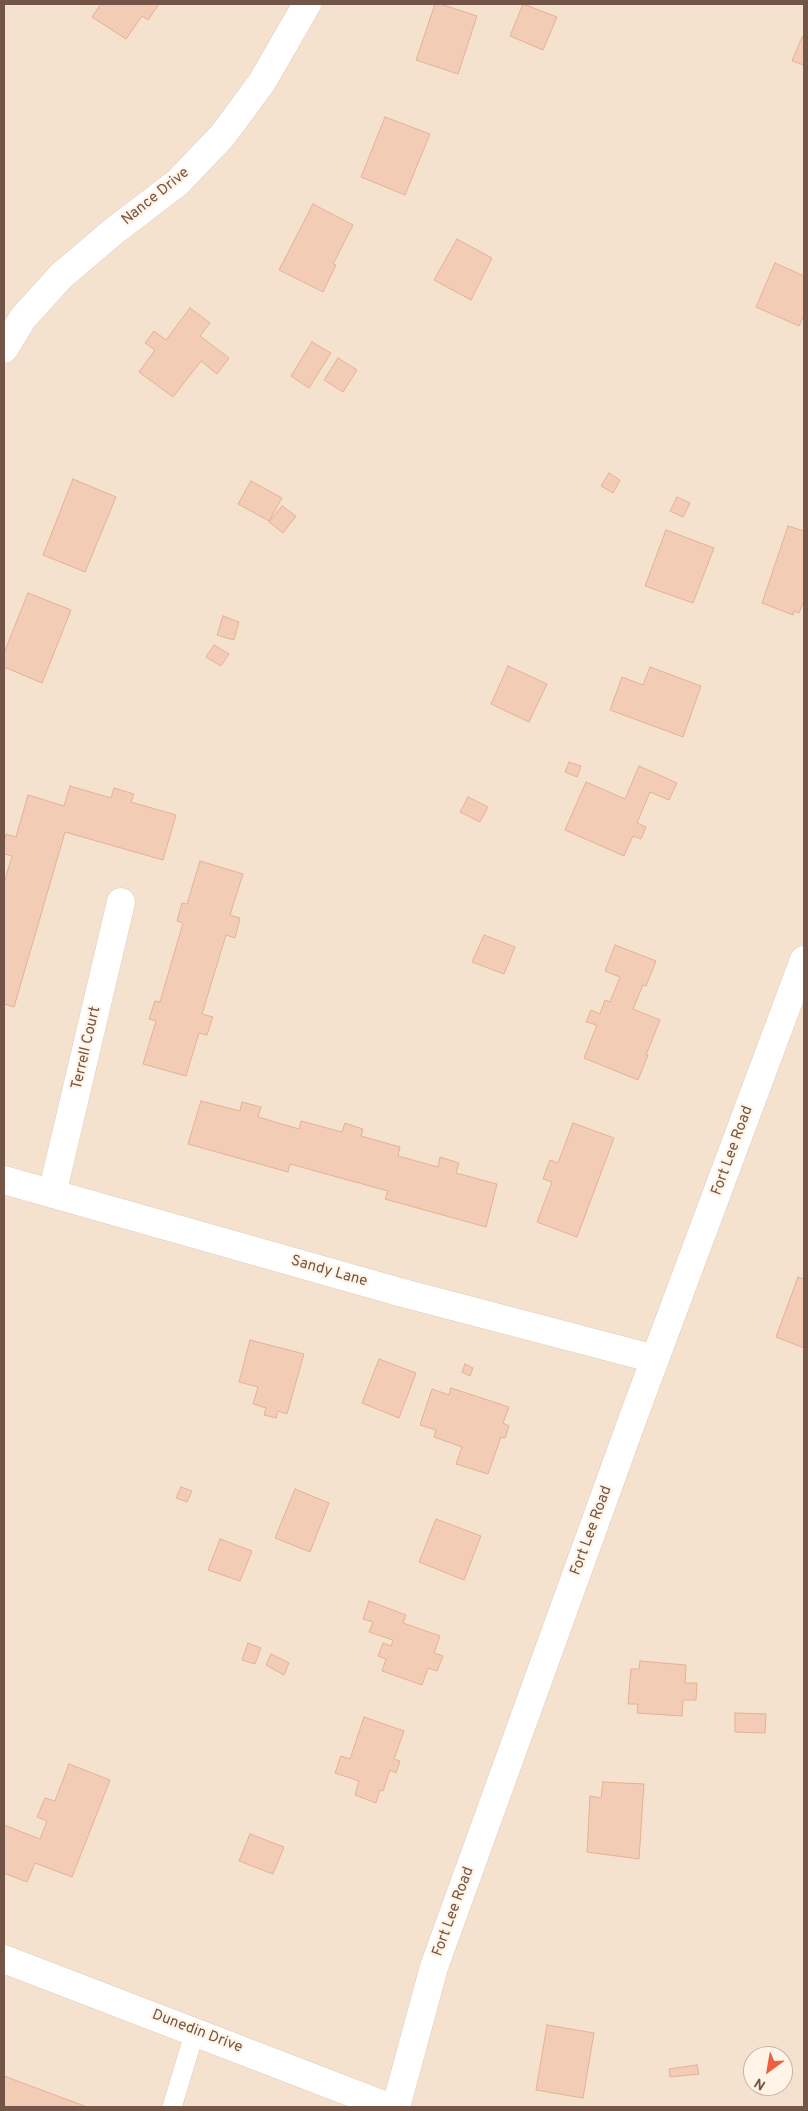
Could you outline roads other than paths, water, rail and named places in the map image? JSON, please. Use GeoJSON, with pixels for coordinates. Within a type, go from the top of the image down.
{"type":"FeatureCollection","features":[{"type":"Feature","properties":{"kind":"street","name":"Nance Drive"},"geometry":{"type":"LineString","coordinates":[[4,349],[24,318],[61,276],[114,231],[177,183],[223,135],[262,82],[306,4]]}},
{"type":"Feature","properties":{"kind":"street","name":"Terrell Court"},"geometry":{"type":"LineString","coordinates":[[52,1194],[121,902]]}},
{"type":"Feature","properties":{"kind":"street","name":"Fort Lee Road"},"geometry":{"type":"LineString","coordinates":[[396,2107],[434,1967],[655,1359],[804,960]]}},
{"type":"Feature","properties":{"kind":"street","name":"Sandy Lane"},"geometry":{"type":"LineString","coordinates":[[4,1180],[402,1293],[655,1359]]}},
{"type":"Feature","properties":{"kind":"street","name":"Dunedin Drive"},"geometry":{"type":"LineString","coordinates":[[4,1959],[389,2107]]}},
{"type":"Feature","properties":{"kind":"lane"},"geometry":{"type":"LineString","coordinates":[[172,2107],[195,2031]]}}]}
